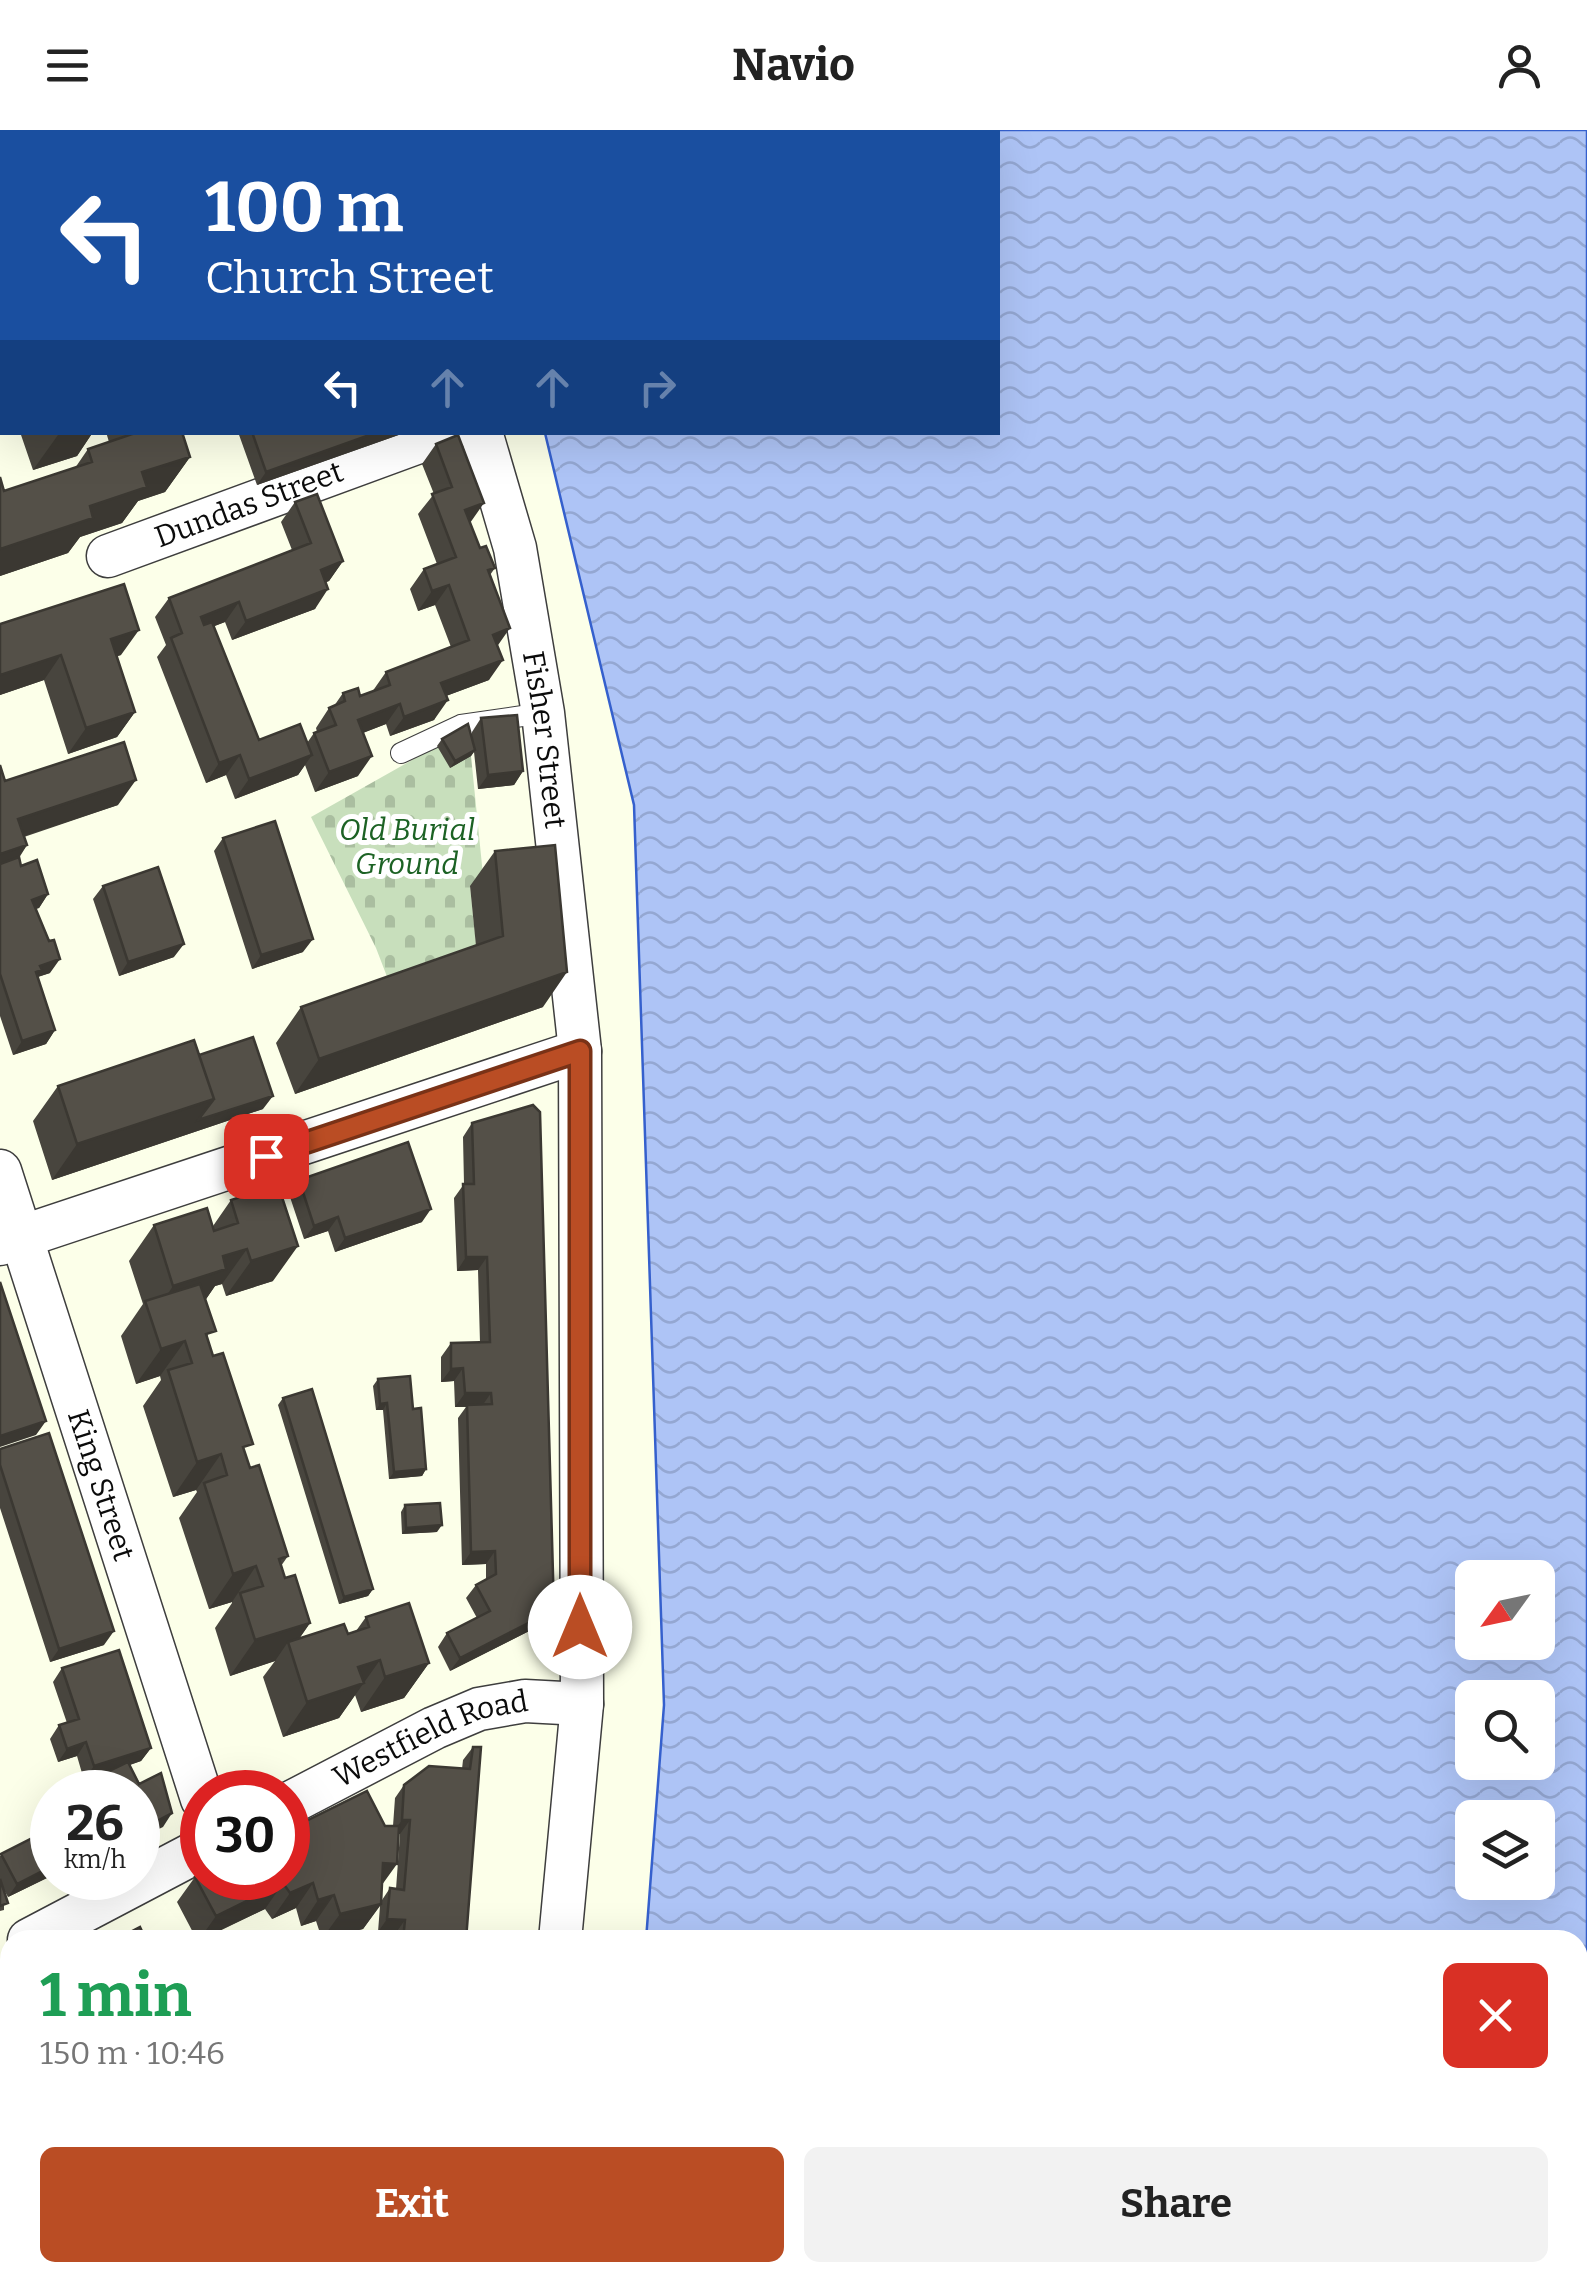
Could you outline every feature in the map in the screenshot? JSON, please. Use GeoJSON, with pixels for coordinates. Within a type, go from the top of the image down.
{"type":"FeatureCollection","features":[{"type":"Feature","properties":{"kind":"street","name":"Dundas Street"},"geometry":{"type":"LineString","coordinates":[[108,556],[438,435]]}},
{"type":"Feature","properties":{"kind":"street","name":"Fisher Street"},"geometry":{"type":"LineString","coordinates":[[482,435],[516,548],[543,714],[580,1051],[582,1704],[561,1930]]}},
{"type":"Feature","properties":{"kind":"street"},"geometry":{"type":"LineString","coordinates":[[11,1241],[580,1051]]}},
{"type":"Feature","properties":{"kind":"street","name":"King Street"},"geometry":{"type":"LineString","coordinates":[[0,1171],[11,1241],[192,1770]]}},
{"type":"Feature","properties":{"kind":"street","name":"Westfield Road"},"geometry":{"type":"LineString","coordinates":[[310,1793],[479,1709],[525,1701],[582,1704]]}},
{"type":"Feature","properties":{"kind":"street"},"geometry":{"type":"LineString","coordinates":[[48,1930],[180,1861]]}},
{"type":"Feature","properties":{"kind":"lane"},"geometry":{"type":"LineString","coordinates":[[401,753],[461,725],[543,714]]}},
{"type":"Feature","properties":{"kind":"green space","name":"Old Burial Ground"},"geometry":{"type":"Polygon","coordinates":[[[437,746],[471,756],[484,885],[470,887],[479,971],[396,1000],[376,948],[311,817],[437,746]]]}},
{"type":"Feature","properties":{"kind":"water"},"geometry":{"type":"Polygon","coordinates":[[[1000,130],[1587,130],[1587,1930],[647,1930],[664,1705],[634,805],[545,435],[1000,435],[1000,130]]]}},
{"type":"Feature","properties":{"kind":"building"},"geometry":{"type":"Polygon","coordinates":[[[129,435],[183,435],[190,457],[142,472],[147,487],[90,506],[93,518],[0,549],[0,477],[4,491],[92,462],[88,449],[129,435]]]}},
{"type":"Feature","properties":{"kind":"building"},"geometry":{"type":"Polygon","coordinates":[[[253,435],[370,435],[266,472],[253,435]]]}},
{"type":"Feature","properties":{"kind":"building"},"geometry":{"type":"Polygon","coordinates":[[[458,435],[484,503],[465,510],[480,548],[486,546],[495,568],[488,570],[510,628],[493,635],[503,660],[441,683],[448,700],[404,717],[400,704],[358,720],[372,756],[329,772],[314,733],[336,725],[329,708],[345,701],[343,693],[358,688],[360,696],[390,685],[386,672],[469,640],[449,585],[432,591],[424,569],[456,557],[432,494],[452,487],[436,444],[458,435]]]}},
{"type":"Feature","properties":{"kind":"building"},"geometry":{"type":"Polygon","coordinates":[[[317,494],[343,561],[321,570],[328,589],[246,621],[239,602],[201,617],[204,625],[212,622],[259,740],[300,724],[312,755],[249,779],[240,755],[219,763],[171,638],[182,633],[169,598],[311,543],[295,502],[317,494]]]}},
{"type":"Feature","properties":{"kind":"building"},"geometry":{"type":"Polygon","coordinates":[[[124,584],[139,630],[111,639],[135,712],[86,728],[61,655],[0,675],[0,624],[124,584]]]}},
{"type":"Feature","properties":{"kind":"building"},"geometry":{"type":"Polygon","coordinates":[[[517,715],[523,771],[488,775],[481,718],[517,715]]]}},
{"type":"Feature","properties":{"kind":"building"},"geometry":{"type":"Polygon","coordinates":[[[468,724],[475,750],[455,761],[442,739],[468,724]]]}},
{"type":"Feature","properties":{"kind":"building"},"geometry":{"type":"Polygon","coordinates":[[[124,742],[136,780],[18,819],[27,845],[0,854],[0,765],[5,781],[124,742]]]}},
{"type":"Feature","properties":{"kind":"building"},"geometry":{"type":"Polygon","coordinates":[[[275,821],[313,939],[261,955],[223,838],[275,821]]]}},
{"type":"Feature","properties":{"kind":"building"},"geometry":{"type":"Polygon","coordinates":[[[555,845],[567,972],[319,1059],[301,1007],[503,936],[495,851],[555,845]]]}},
{"type":"Feature","properties":{"kind":"building"},"geometry":{"type":"Polygon","coordinates":[[[19,857],[21,866],[37,860],[48,894],[32,900],[60,959],[40,966],[42,970],[36,972],[55,1030],[22,1041],[0,974],[0,864],[19,857]]]}},
{"type":"Feature","properties":{"kind":"building"},"geometry":{"type":"Polygon","coordinates":[[[158,867],[184,944],[128,962],[103,886],[158,867]]]}},
{"type":"Feature","properties":{"kind":"building"},"geometry":{"type":"Polygon","coordinates":[[[253,1037],[273,1096],[198,1120],[214,1099],[199,1055],[253,1037]]]}},
{"type":"Feature","properties":{"kind":"building"},"geometry":{"type":"Polygon","coordinates":[[[194,1040],[214,1099],[77,1144],[58,1086],[194,1040]]]}},
{"type":"Feature","properties":{"kind":"building"},"geometry":{"type":"Polygon","coordinates":[[[533,1105],[540,1112],[554,1610],[460,1658],[447,1633],[490,1611],[476,1585],[496,1574],[495,1551],[471,1552],[467,1405],[492,1404],[491,1393],[465,1393],[463,1368],[451,1369],[451,1343],[490,1342],[487,1257],[466,1257],[463,1184],[474,1184],[472,1123],[533,1105]]]}},
{"type":"Feature","properties":{"kind":"building"},"geometry":{"type":"Polygon","coordinates":[[[408,1142],[431,1209],[345,1238],[338,1217],[314,1226],[299,1180],[408,1142]]]}},
{"type":"Feature","properties":{"kind":"building"},"geometry":{"type":"Polygon","coordinates":[[[278,1185],[298,1246],[251,1261],[247,1249],[223,1256],[226,1269],[173,1286],[154,1225],[207,1208],[214,1231],[238,1223],[231,1200],[278,1185]]]}},
{"type":"Feature","properties":{"kind":"building"},"geometry":{"type":"Polygon","coordinates":[[[0,1282],[46,1421],[0,1436],[0,1282]]]}},
{"type":"Feature","properties":{"kind":"building"},"geometry":{"type":"Polygon","coordinates":[[[200,1284],[216,1331],[206,1334],[213,1356],[223,1353],[253,1444],[243,1447],[250,1468],[259,1465],[288,1556],[279,1559],[285,1578],[295,1575],[310,1623],[255,1640],[240,1593],[263,1586],[256,1566],[233,1574],[204,1483],[227,1475],[221,1454],[197,1462],[168,1370],[192,1363],[185,1341],[161,1349],[145,1301],[200,1284]]]}},
{"type":"Feature","properties":{"kind":"building"},"geometry":{"type":"Polygon","coordinates":[[[410,1376],[413,1409],[421,1408],[426,1469],[394,1472],[387,1403],[380,1404],[378,1379],[410,1376]]]}},
{"type":"Feature","properties":{"kind":"building"},"geometry":{"type":"Polygon","coordinates":[[[312,1389],[373,1589],[344,1597],[283,1398],[312,1389]]]}},
{"type":"Feature","properties":{"kind":"building"},"geometry":{"type":"Polygon","coordinates":[[[49,1433],[114,1631],[59,1649],[0,1465],[0,1449],[49,1433]]]}},
{"type":"Feature","properties":{"kind":"building"},"geometry":{"type":"Polygon","coordinates":[[[440,1503],[442,1525],[406,1528],[405,1505],[440,1503]]]}},
{"type":"Feature","properties":{"kind":"building"},"geometry":{"type":"Polygon","coordinates":[[[409,1603],[429,1663],[385,1677],[380,1660],[358,1667],[364,1683],[307,1702],[288,1642],[344,1624],[348,1634],[369,1627],[366,1617],[409,1603]]]}},
{"type":"Feature","properties":{"kind":"building"},"geometry":{"type":"Polygon","coordinates":[[[119,1650],[151,1748],[94,1766],[86,1742],[67,1749],[59,1725],[79,1719],[62,1668],[119,1650]]]}},
{"type":"Feature","properties":{"kind":"building"},"geometry":{"type":"Polygon","coordinates":[[[473,1747],[481,1747],[467,1930],[404,1930],[405,1920],[387,1919],[390,1888],[404,1890],[410,1820],[402,1820],[404,1785],[429,1766],[470,1769],[473,1747]]]}},
{"type":"Feature","properties":{"kind":"building"},"geometry":{"type":"Polygon","coordinates":[[[128,1762],[132,1770],[112,1770],[128,1762]]]}},
{"type":"Feature","properties":{"kind":"building"},"geometry":{"type":"Polygon","coordinates":[[[161,1773],[172,1813],[160,1819],[161,1773]]]}},
{"type":"Feature","properties":{"kind":"building"},"geometry":{"type":"Polygon","coordinates":[[[367,1791],[385,1826],[399,1826],[397,1864],[383,1863],[381,1904],[340,1914],[334,1895],[318,1900],[313,1883],[310,1884],[310,1819],[367,1791]]]}},
{"type":"Feature","properties":{"kind":"building"},"geometry":{"type":"Polygon","coordinates":[[[30,1839],[30,1877],[17,1884],[1,1854],[30,1839]]]}},
{"type":"Feature","properties":{"kind":"building"},"geometry":{"type":"Polygon","coordinates":[[[0,1879],[8,1903],[0,1906],[0,1879]]]}},
{"type":"Feature","properties":{"kind":"building"},"geometry":{"type":"Polygon","coordinates":[[[207,1900],[248,1900],[216,1916],[207,1900]]]}},
{"type":"Feature","properties":{"kind":"route"},"geometry":{"type":"LineString","coordinates":[[266,1156],[580,1051],[580,1627]]}}]}
